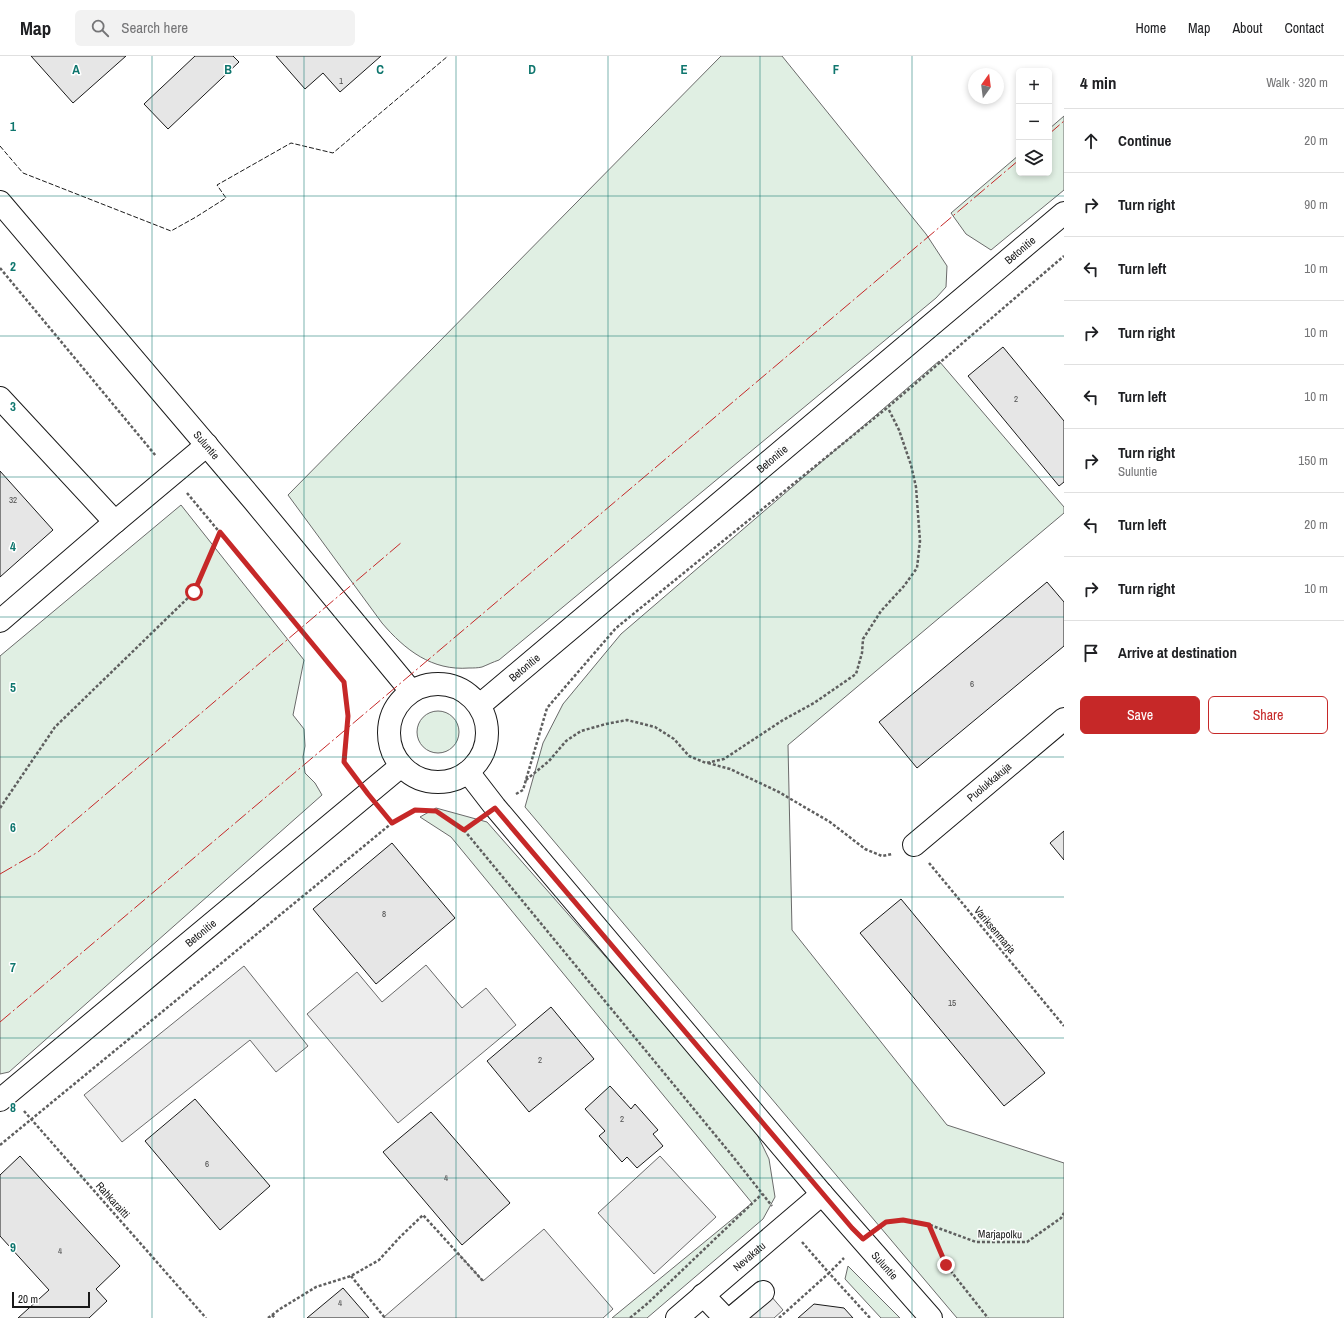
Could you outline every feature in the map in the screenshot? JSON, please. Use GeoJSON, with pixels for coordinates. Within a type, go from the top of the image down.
{"type":"FeatureCollection","features":[{"type":"Feature","properties":{"kind":"street","name":"Suluntie"},"geometry":{"type":"LineString","coordinates":[[0,202],[207,445],[411,691]]}},
{"type":"Feature","properties":{"kind":"street","name":"Betonitie"},"geometry":{"type":"LineString","coordinates":[[480,705],[1064,213]]}},
{"type":"Feature","properties":{"kind":"street"},"geometry":{"type":"LineString","coordinates":[[0,398],[115,522]]}},
{"type":"Feature","properties":{"kind":"street"},"geometry":{"type":"LineString","coordinates":[[0,622],[115,522],[207,445]]}},
{"type":"Feature","properties":{"kind":"street"},"geometry":{"type":"LineString","coordinates":[[435,683],[448,685],[460,688],[480,705],[488,728],[484,753],[468,772],[446,782],[421,780],[401,766],[389,741],[393,712],[411,691],[435,683]]}},
{"type":"Feature","properties":{"kind":"street","name":"Puolukkakuja"},"geometry":{"type":"LineString","coordinates":[[914,845],[1064,719]]}},
{"type":"Feature","properties":{"kind":"street","name":"Betonitie"},"geometry":{"type":"LineString","coordinates":[[4,1097],[401,766]]}},
{"type":"Feature","properties":{"kind":"street","name":"Suluntie"},"geometry":{"type":"LineString","coordinates":[[468,772],[495,808],[822,1194],[931,1318]]}},
{"type":"Feature","properties":{"kind":"street","name":"Nevakatu"},"geometry":{"type":"LineString","coordinates":[[677,1318],[703,1294],[822,1194]]}},
{"type":"Feature","properties":{"kind":"street"},"geometry":{"type":"LineString","coordinates":[[732,1318],[763,1292]]}},
{"type":"Feature","properties":{"kind":"street"},"geometry":{"type":"LineString","coordinates":[[703,1294],[725,1318]]}},
{"type":"Feature","properties":{"kind":"path"},"geometry":{"type":"LineString","coordinates":[[464,830],[523,790],[547,708],[616,628],[888,408],[1064,256]]}},
{"type":"Feature","properties":{"kind":"path"},"geometry":{"type":"LineString","coordinates":[[0,268],[344,682],[348,716],[344,762],[392,823]]}},
{"type":"Feature","properties":{"kind":"path"},"geometry":{"type":"LineString","coordinates":[[706,763],[724,759],[783,720],[814,703],[856,674],[862,653],[863,640],[881,611],[904,586],[917,568],[920,541],[916,487],[899,430],[888,408]]}},
{"type":"Feature","properties":{"kind":"path"},"geometry":{"type":"LineString","coordinates":[[0,808],[55,727],[194,592],[220,532]]}},
{"type":"Feature","properties":{"kind":"path"},"geometry":{"type":"LineString","coordinates":[[526,780],[548,761],[566,741],[581,731],[627,720],[655,727],[674,739],[689,756],[706,763],[730,769],[778,791],[830,822],[865,850],[882,856],[902,852],[914,845]]}},
{"type":"Feature","properties":{"kind":"path"},"geometry":{"type":"LineString","coordinates":[[0,1145],[248,943],[392,823],[415,810],[436,811],[464,830],[730,1153],[762,1194],[829,1273],[870,1318]]}},
{"type":"Feature","properties":{"kind":"path","name":"Variksenmarja"},"geometry":{"type":"LineString","coordinates":[[914,845],[1064,1026]]}},
{"type":"Feature","properties":{"kind":"path","name":"Rahkaraitti"},"geometry":{"type":"LineString","coordinates":[[4,1097],[31,1120],[206,1318]]}},
{"type":"Feature","properties":{"kind":"path"},"geometry":{"type":"LineString","coordinates":[[630,1318],[648,1303],[762,1194]]}},
{"type":"Feature","properties":{"kind":"path","name":"Marjapolku"},"geometry":{"type":"LineString","coordinates":[[779,1318],[829,1273],[863,1239],[886,1222],[903,1220],[929,1225],[976,1242],[1027,1242],[1061,1218],[1064,1213]]}},
{"type":"Feature","properties":{"kind":"path"},"geometry":{"type":"LineString","coordinates":[[268,1318],[280,1308],[316,1287],[351,1276],[379,1260],[423,1215],[483,1281]]}},
{"type":"Feature","properties":{"kind":"path"},"geometry":{"type":"LineString","coordinates":[[929,1225],[946,1265],[988,1318]]}},
{"type":"Feature","properties":{"kind":"path"},"geometry":{"type":"LineString","coordinates":[[351,1276],[384,1318]]}},
{"type":"Feature","properties":{"kind":"path"},"geometry":{"type":"LineString","coordinates":[[272,1315],[275,1318]]}},
{"type":"Feature","properties":{"kind":"green space"},"geometry":{"type":"Polygon","coordinates":[[[721,56],[782,56],[926,234],[947,266],[946,287],[936,298],[499,660],[482,667],[456,668],[443,666],[420,657],[400,642],[382,623],[288,495],[721,56]]]}},
{"type":"Feature","properties":{"kind":"green space"},"geometry":{"type":"Polygon","coordinates":[[[1064,116],[1064,190],[991,250],[966,234],[951,213],[1016,158],[1016,176],[1052,176],[1052,126],[1064,116]]]}},
{"type":"Feature","properties":{"kind":"green space"},"geometry":{"type":"Polygon","coordinates":[[[939,361],[1064,507],[1064,513],[788,745],[792,930],[947,1125],[1064,1163],[1064,1318],[957,1318],[525,807],[543,743],[563,704],[621,634],[939,361]]]}},
{"type":"Feature","properties":{"kind":"green space"},"geometry":{"type":"Polygon","coordinates":[[[181,505],[304,660],[293,715],[304,729],[305,746],[303,757],[305,773],[315,783],[322,795],[9,1072],[0,1074],[0,656],[181,505]]]}},
{"type":"Feature","properties":{"kind":"green space"},"geometry":{"type":"Polygon","coordinates":[[[434,711],[442,711],[450,714],[456,720],[459,732],[456,744],[450,750],[442,753],[434,753],[426,750],[420,744],[417,736],[417,728],[420,720],[426,714],[434,711]]]}},
{"type":"Feature","properties":{"kind":"green space"},"geometry":{"type":"Polygon","coordinates":[[[436,808],[487,822],[751,1122],[769,1159],[775,1197],[763,1219],[647,1318],[612,1318],[752,1203],[451,837],[420,817],[436,808]]]}},
{"type":"Feature","properties":{"kind":"green space"},"geometry":{"type":"Polygon","coordinates":[[[848,1266],[900,1318],[881,1318],[845,1279],[848,1266]]]}},
{"type":"Feature","properties":{"kind":"shaded area"},"geometry":{"type":"Polygon","coordinates":[[[426,965],[462,1008],[486,988],[516,1025],[398,1123],[307,1014],[357,972],[382,1002],[426,965]]]}},
{"type":"Feature","properties":{"kind":"shaded area"},"geometry":{"type":"Polygon","coordinates":[[[244,966],[308,1046],[276,1072],[250,1040],[122,1142],[84,1095],[244,966]]]}},
{"type":"Feature","properties":{"kind":"shaded area"},"geometry":{"type":"Polygon","coordinates":[[[660,1156],[716,1217],[654,1274],[598,1213],[660,1156]]]}},
{"type":"Feature","properties":{"kind":"shaded area"},"geometry":{"type":"Polygon","coordinates":[[[544,1229],[613,1309],[603,1318],[384,1317],[458,1253],[483,1281],[544,1229]]]}},
{"type":"Feature","properties":{"kind":"shaded area"},"geometry":{"type":"Polygon","coordinates":[[[758,1281],[783,1310],[774,1318],[713,1318],[758,1281]]]}},
{"type":"Feature","properties":{"kind":"building"},"geometry":{"type":"Polygon","coordinates":[[[31,56],[126,56],[73,103],[31,56]]]}},
{"type":"Feature","properties":{"kind":"building"},"geometry":{"type":"Polygon","coordinates":[[[195,56],[233,56],[239,62],[168,129],[144,104],[195,56]]]}},
{"type":"Feature","properties":{"kind":"building"},"geometry":{"type":"Polygon","coordinates":[[[276,56],[381,56],[340,92],[323,73],[305,89],[276,56]]]}},
{"type":"Feature","properties":{"kind":"building"},"geometry":{"type":"Polygon","coordinates":[[[1003,347],[1064,421],[1064,482],[1059,486],[968,376],[1003,347]]]}},
{"type":"Feature","properties":{"kind":"building"},"geometry":{"type":"Polygon","coordinates":[[[0,471],[53,530],[0,577],[0,471]]]}},
{"type":"Feature","properties":{"kind":"building"},"geometry":{"type":"Polygon","coordinates":[[[1047,582],[1064,602],[1064,646],[917,768],[879,722],[1047,582]]]}},
{"type":"Feature","properties":{"kind":"building"},"geometry":{"type":"Polygon","coordinates":[[[1064,831],[1064,860],[1050,843],[1064,831]]]}},
{"type":"Feature","properties":{"kind":"building"},"geometry":{"type":"Polygon","coordinates":[[[392,843],[455,918],[376,984],[313,909],[392,843]]]}},
{"type":"Feature","properties":{"kind":"building"},"geometry":{"type":"Polygon","coordinates":[[[901,899],[1045,1073],[1004,1106],[860,933],[901,899]]]}},
{"type":"Feature","properties":{"kind":"building"},"geometry":{"type":"Polygon","coordinates":[[[551,1007],[594,1059],[529,1112],[487,1061],[551,1007]]]}},
{"type":"Feature","properties":{"kind":"building"},"geometry":{"type":"Polygon","coordinates":[[[610,1086],[631,1109],[635,1104],[658,1130],[653,1134],[663,1146],[637,1168],[627,1157],[622,1162],[599,1136],[605,1131],[585,1109],[610,1086]]]}},
{"type":"Feature","properties":{"kind":"building"},"geometry":{"type":"Polygon","coordinates":[[[195,1099],[270,1186],[220,1230],[145,1141],[195,1099]]]}},
{"type":"Feature","properties":{"kind":"building"},"geometry":{"type":"Polygon","coordinates":[[[431,1112],[510,1203],[462,1245],[383,1152],[431,1112]]]}},
{"type":"Feature","properties":{"kind":"building"},"geometry":{"type":"Polygon","coordinates":[[[20,1156],[120,1266],[96,1289],[107,1301],[89,1318],[18,1318],[49,1290],[0,1236],[0,1175],[20,1156]]]}},
{"type":"Feature","properties":{"kind":"building"},"geometry":{"type":"Polygon","coordinates":[[[343,1288],[369,1318],[307,1318],[343,1288]]]}},
{"type":"Feature","properties":{"kind":"building"},"geometry":{"type":"Polygon","coordinates":[[[814,1304],[844,1308],[853,1318],[798,1318],[814,1304]]]}},
{"type":"Feature","properties":{"kind":"fence"},"geometry":{"type":"LineString","coordinates":[[0,146],[23,173],[171,231],[226,198],[217,185],[291,143],[333,153],[448,56]]}},
{"type":"Feature","properties":{"kind":"power"},"geometry":{"type":"LineString","coordinates":[[1052,131],[1064,121]]}},
{"type":"Feature","properties":{"kind":"power"},"geometry":{"type":"LineString","coordinates":[[0,1022],[1016,163]]}},
{"type":"Feature","properties":{"kind":"power"},"geometry":{"type":"LineString","coordinates":[[0,874],[38,852],[402,542]]}},
{"type":"Feature","properties":{"kind":"route"},"geometry":{"type":"LineString","coordinates":[[194,592],[220,532],[344,682],[348,716],[344,762],[392,823],[415,810],[436,811],[464,830],[495,808],[852,1228],[863,1239],[886,1222],[903,1220],[929,1225],[946,1265]]}}]}
